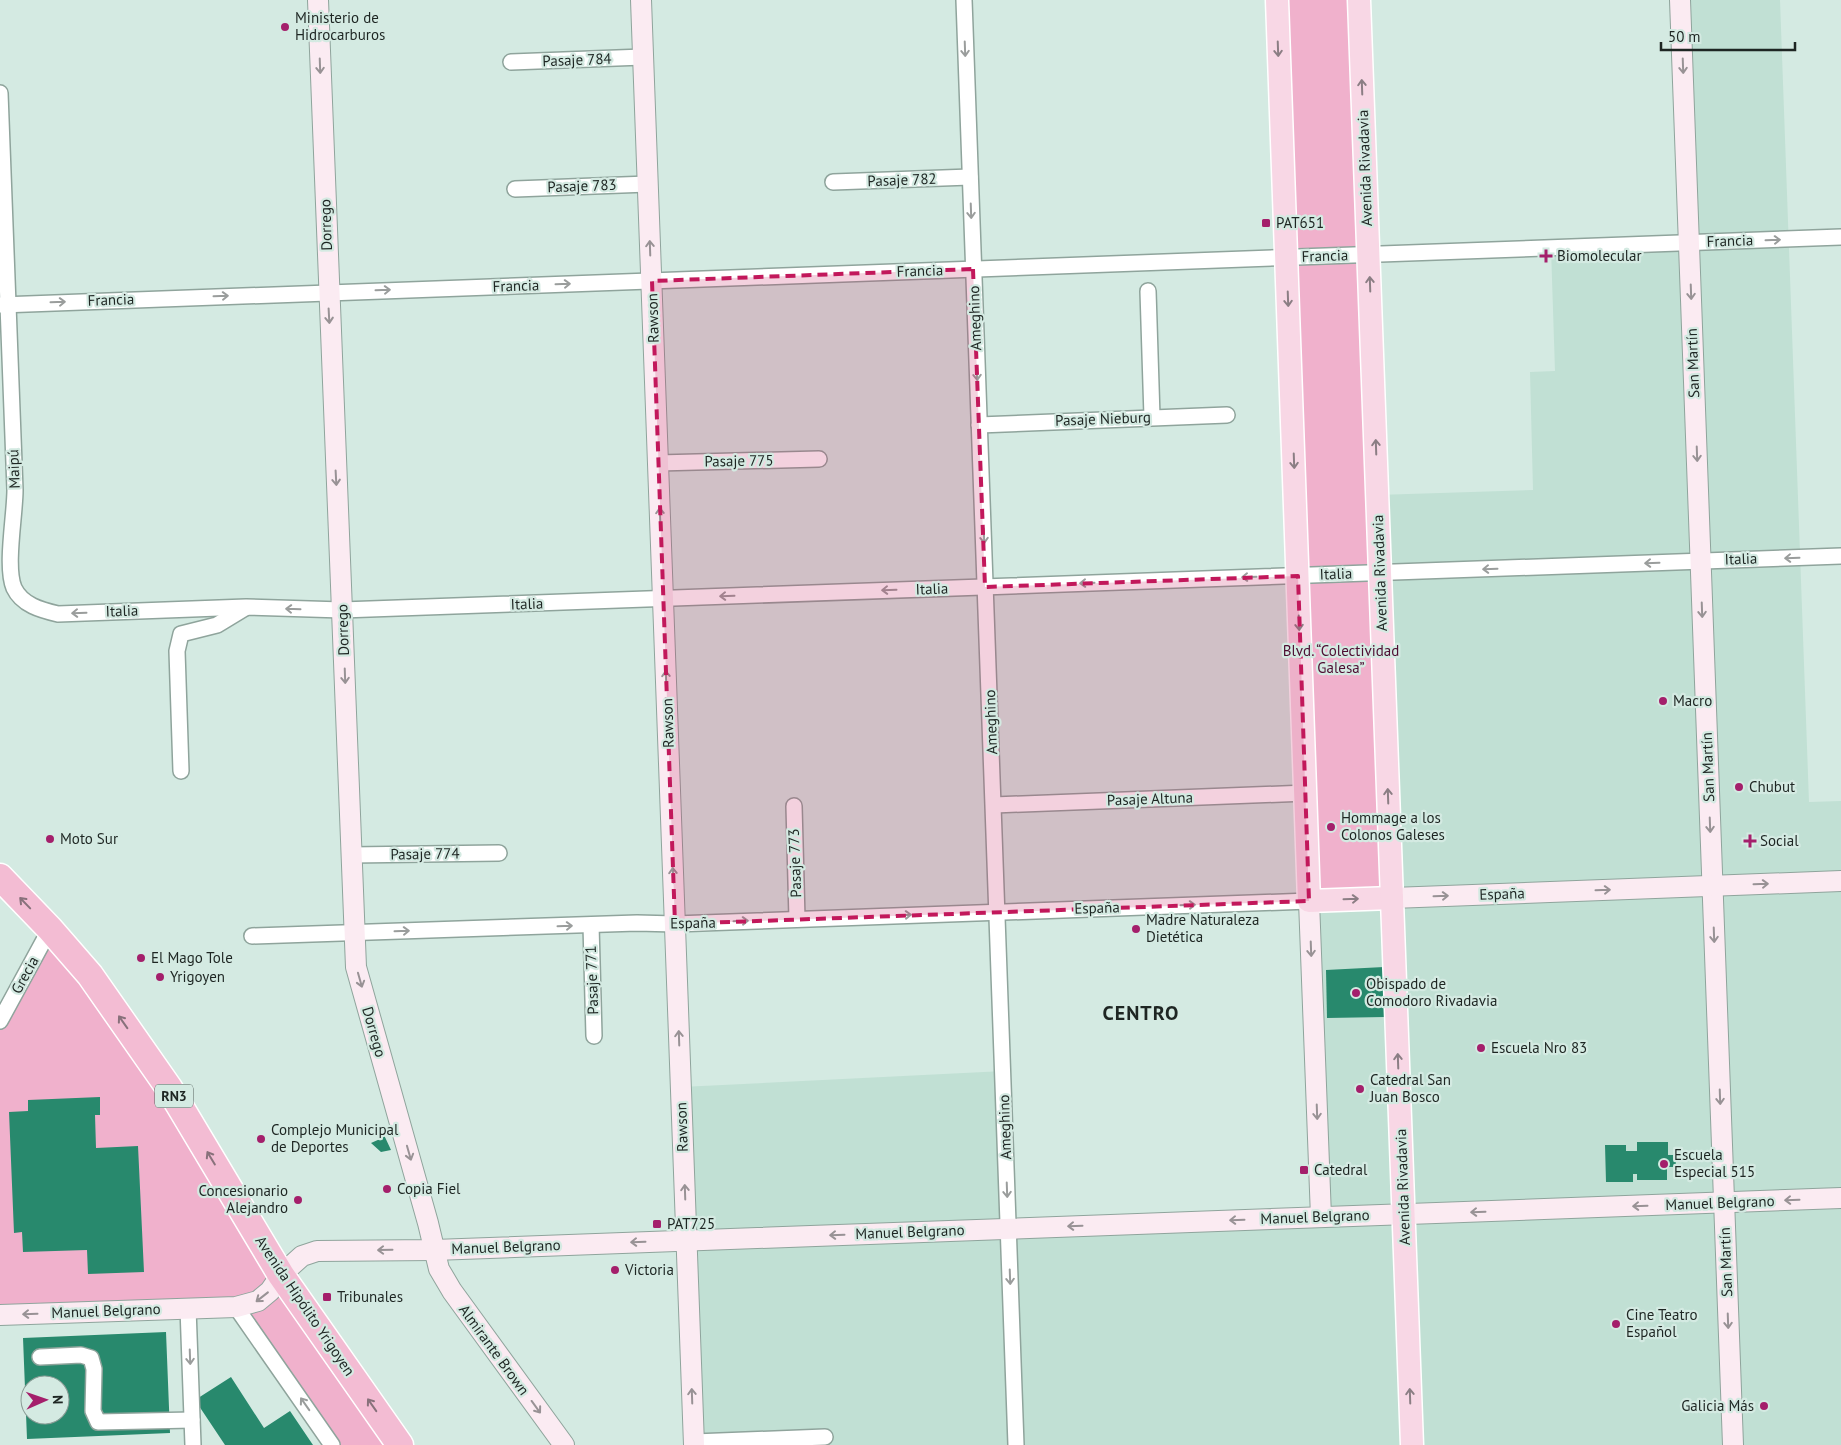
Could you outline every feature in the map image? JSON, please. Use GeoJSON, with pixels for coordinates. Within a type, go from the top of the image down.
{"type":"FeatureCollection","features":[{"type":"Feature","properties":{"kind":"highway","name":"Avenida Hipólito Yrigoyen"},"geometry":{"type":"LineString","coordinates":[[0,877],[50,929],[90,976],[169,1088],[281,1276],[400,1445]]}},
{"type":"Feature","properties":{"kind":"main road"},"geometry":{"type":"LineString","coordinates":[[1277,0],[1309,901]]}},
{"type":"Feature","properties":{"kind":"main road","name":"Avenida Rivadavia"},"geometry":{"type":"LineString","coordinates":[[1359,0],[1412,1445]]}},
{"type":"Feature","properties":{"kind":"main road","name":"España"},"geometry":{"type":"LineString","coordinates":[[1309,901],[1392,898]]}},
{"type":"Feature","properties":{"kind":"street","name":"Dorrego"},"geometry":{"type":"LineString","coordinates":[[318,0],[356,967],[434,1250]]}},
{"type":"Feature","properties":{"kind":"street","name":"Rawson"},"geometry":{"type":"LineString","coordinates":[[641,0],[694,1444]]}},
{"type":"Feature","properties":{"kind":"street","name":"Ameghino"},"geometry":{"type":"LineString","coordinates":[[964,0],[1016,1445]]}},
{"type":"Feature","properties":{"kind":"street","name":"San Martín"},"geometry":{"type":"LineString","coordinates":[[1680,0],[1733,1445]]}},
{"type":"Feature","properties":{"kind":"street","name":"Pasaje 784"},"geometry":{"type":"LineString","coordinates":[[511,62],[643,57]]}},
{"type":"Feature","properties":{"kind":"street","name":"Maipú"},"geometry":{"type":"LineString","coordinates":[[0,93],[5,304],[15,496],[11,572],[14,588],[24,602]]}},
{"type":"Feature","properties":{"kind":"street","name":"Pasaje 782"},"geometry":{"type":"LineString","coordinates":[[834,182],[970,177]]}},
{"type":"Feature","properties":{"kind":"street","name":"Pasaje 783"},"geometry":{"type":"LineString","coordinates":[[515,189],[648,184]]}},
{"type":"Feature","properties":{"kind":"street","name":"Francia"},"geometry":{"type":"LineString","coordinates":[[5,304],[1841,237]]}},
{"type":"Feature","properties":{"kind":"street"},"geometry":{"type":"LineString","coordinates":[[1148,291],[1152,417]]}},
{"type":"Feature","properties":{"kind":"street","name":"Pasaje Nieburg"},"geometry":{"type":"LineString","coordinates":[[980,425],[1227,414]]}},
{"type":"Feature","properties":{"kind":"street","name":"Pasaje 775"},"geometry":{"type":"LineString","coordinates":[[658,463],[819,459]]}},
{"type":"Feature","properties":{"kind":"street","name":"Italia"},"geometry":{"type":"LineString","coordinates":[[24,602],[41,610],[58,614],[246,607],[342,610],[1841,556]]}},
{"type":"Feature","properties":{"kind":"street"},"geometry":{"type":"LineString","coordinates":[[181,770],[177,651],[181,634],[217,625],[246,607]]}},
{"type":"Feature","properties":{"kind":"street","name":"Pasaje Altuna"},"geometry":{"type":"LineString","coordinates":[[994,805],[1306,793]]}},
{"type":"Feature","properties":{"kind":"street","name":"Pasaje 773"},"geometry":{"type":"LineString","coordinates":[[794,806],[797,920]]}},
{"type":"Feature","properties":{"kind":"street","name":"Pasaje 774"},"geometry":{"type":"LineString","coordinates":[[351,855],[499,853]]}},
{"type":"Feature","properties":{"kind":"street","name":"España"},"geometry":{"type":"LineString","coordinates":[[1392,898],[1841,881]]}},
{"type":"Feature","properties":{"kind":"street"},"geometry":{"type":"LineString","coordinates":[[1309,901],[1321,1217]]}},
{"type":"Feature","properties":{"kind":"street","name":"España"},"geometry":{"type":"LineString","coordinates":[[252,936],[797,920],[1309,901]]}},
{"type":"Feature","properties":{"kind":"street","name":"Pasaje 771"},"geometry":{"type":"LineString","coordinates":[[591,925],[594,1036]]}},
{"type":"Feature","properties":{"kind":"street","name":"Grecia"},"geometry":{"type":"LineString","coordinates":[[0,1021],[50,929]]}},
{"type":"Feature","properties":{"kind":"street","name":"Manuel Belgrano"},"geometry":{"type":"LineString","coordinates":[[0,1315],[236,1307],[258,1301],[302,1256],[317,1251],[434,1250],[1841,1198]]}},
{"type":"Feature","properties":{"kind":"street","name":"Almirante Brown"},"geometry":{"type":"LineString","coordinates":[[434,1250],[439,1269],[452,1292],[564,1445]]}},
{"type":"Feature","properties":{"kind":"street"},"geometry":{"type":"LineString","coordinates":[[236,1307],[332,1445]]}},
{"type":"Feature","properties":{"kind":"street"},"geometry":{"type":"LineString","coordinates":[[188,1308],[193,1445]]}},
{"type":"Feature","properties":{"kind":"street"},"geometry":{"type":"LineString","coordinates":[[40,1357],[81,1355],[91,1358],[94,1369],[93,1411],[98,1422],[111,1424],[192,1420]]}},
{"type":"Feature","properties":{"kind":"street"},"geometry":{"type":"LineString","coordinates":[[694,1444],[824,1437]]}},
{"type":"Feature","properties":{"kind":"highlighted area"},"geometry":{"type":"Polygon","coordinates":[[[973,269],[985,587],[1298,576],[1309,901],[675,924],[652,281],[973,269]]]}},
{"type":"Feature","properties":{"kind":"shaded area"},"geometry":{"type":"Polygon","coordinates":[[[1680,0],[1780,0],[1809,802],[1841,801],[1841,1445],[694,1445],[681,1087],[1004,1071],[1008,1229],[1321,1217],[1309,901],[1377,495],[1533,490],[1530,372],[1555,371],[1551,248],[1689,243],[1680,0]]]}},
{"type":"Feature","properties":{"kind":"green space","name":"Blvd. “Colectividad Galesa”"},"geometry":{"type":"Polygon","coordinates":[[[1277,0],[1359,0],[1392,898],[1309,901],[1277,0]]]}},
{"type":"Feature","properties":{"kind":"green space"},"geometry":{"type":"Polygon","coordinates":[[[50,929],[400,1445],[332,1445],[236,1307],[0,1315],[0,1021],[50,929]]]}},
{"type":"Feature","properties":{"kind":"building","name":"Obispado de Comodoro Rivadavia"},"geometry":{"type":"Polygon","coordinates":[[[1384,967],[1385,1017],[1327,1018],[1326,970],[1384,967]]]}},
{"type":"Feature","properties":{"kind":"building"},"geometry":{"type":"Polygon","coordinates":[[[100,1097],[100,1115],[95,1115],[96,1148],[138,1146],[144,1272],[88,1274],[87,1250],[23,1252],[22,1232],[14,1233],[9,1112],[28,1111],[28,1100],[100,1097]]]}},
{"type":"Feature","properties":{"kind":"building"},"geometry":{"type":"Polygon","coordinates":[[[380,1134],[384,1135],[391,1150],[381,1152],[371,1143],[380,1139],[380,1134]]]}},
{"type":"Feature","properties":{"kind":"building"},"geometry":{"type":"Polygon","coordinates":[[[1637,1142],[1668,1142],[1668,1155],[1676,1155],[1676,1167],[1667,1167],[1667,1180],[1637,1180],[1637,1174],[1633,1174],[1633,1182],[1606,1182],[1605,1145],[1626,1145],[1626,1151],[1637,1151],[1637,1142]]]}},
{"type":"Feature","properties":{"kind":"building"},"geometry":{"type":"Polygon","coordinates":[[[166,1332],[170,1433],[27,1439],[26,1425],[70,1425],[70,1375],[24,1375],[23,1338],[166,1332]]]}},
{"type":"Feature","properties":{"kind":"building"},"geometry":{"type":"Polygon","coordinates":[[[231,1377],[264,1428],[290,1411],[313,1445],[225,1445],[195,1400],[231,1377]]]}},
{"type":"Feature","properties":{"kind":"place","name":"Ministerio de Hidrocarburos"},"geometry":{"type":"Point","coordinates":[285,27]}},
{"type":"Feature","properties":{"kind":"place","name":"PAT651"},"geometry":{"type":"Point","coordinates":[1266,223]}},
{"type":"Feature","properties":{"kind":"place","name":"Biomolecular"},"geometry":{"type":"Point","coordinates":[1546,256]}},
{"type":"Feature","properties":{"kind":"place","name":"Macro"},"geometry":{"type":"Point","coordinates":[1663,701]}},
{"type":"Feature","properties":{"kind":"place","name":"Chubut"},"geometry":{"type":"Point","coordinates":[1739,787]}},
{"type":"Feature","properties":{"kind":"place","name":"Hommage a los Colonos Galeses"},"geometry":{"type":"Point","coordinates":[1331,827]}},
{"type":"Feature","properties":{"kind":"place","name":"Moto Sur"},"geometry":{"type":"Point","coordinates":[50,839]}},
{"type":"Feature","properties":{"kind":"place","name":"Social"},"geometry":{"type":"Point","coordinates":[1750,841]}},
{"type":"Feature","properties":{"kind":"place","name":"Madre Naturaleza Dietética"},"geometry":{"type":"Point","coordinates":[1136,929]}},
{"type":"Feature","properties":{"kind":"place","name":"El Mago Tole"},"geometry":{"type":"Point","coordinates":[141,958]}},
{"type":"Feature","properties":{"kind":"place","name":"Yrigoyen"},"geometry":{"type":"Point","coordinates":[160,977]}},
{"type":"Feature","properties":{"kind":"place","name":"Obispado de Comodoro Rivadavia"},"geometry":{"type":"Point","coordinates":[1356,993]}},
{"type":"Feature","properties":{"kind":"place","name":"Escuela Nro 83"},"geometry":{"type":"Point","coordinates":[1481,1048]}},
{"type":"Feature","properties":{"kind":"place","name":"Catedral San Juan Bosco"},"geometry":{"type":"Point","coordinates":[1360,1089]}},
{"type":"Feature","properties":{"kind":"place","name":"Complejo Municipal de Deportes"},"geometry":{"type":"Point","coordinates":[261,1139]}},
{"type":"Feature","properties":{"kind":"place","name":"Escuela Especial 515"},"geometry":{"type":"Point","coordinates":[1664,1164]}},
{"type":"Feature","properties":{"kind":"place","name":"Catedral"},"geometry":{"type":"Point","coordinates":[1304,1170]}},
{"type":"Feature","properties":{"kind":"place","name":"Copia Fiel"},"geometry":{"type":"Point","coordinates":[387,1189]}},
{"type":"Feature","properties":{"kind":"place","name":"Concesionario Alejandro"},"geometry":{"type":"Point","coordinates":[298,1200]}},
{"type":"Feature","properties":{"kind":"place","name":"PAT725"},"geometry":{"type":"Point","coordinates":[657,1224]}},
{"type":"Feature","properties":{"kind":"place","name":"Victoria"},"geometry":{"type":"Point","coordinates":[615,1270]}},
{"type":"Feature","properties":{"kind":"place","name":"Tribunales"},"geometry":{"type":"Point","coordinates":[327,1297]}},
{"type":"Feature","properties":{"kind":"place","name":"Cine Teatro Español"},"geometry":{"type":"Point","coordinates":[1616,1324]}},
{"type":"Feature","properties":{"kind":"place","name":"Galicia Más"},"geometry":{"type":"Point","coordinates":[1764,1406]}},
{"type":"Feature","properties":{"kind":"district","name":"CENTRO"},"geometry":{"type":"Point","coordinates":[1141,1013]}}]}
